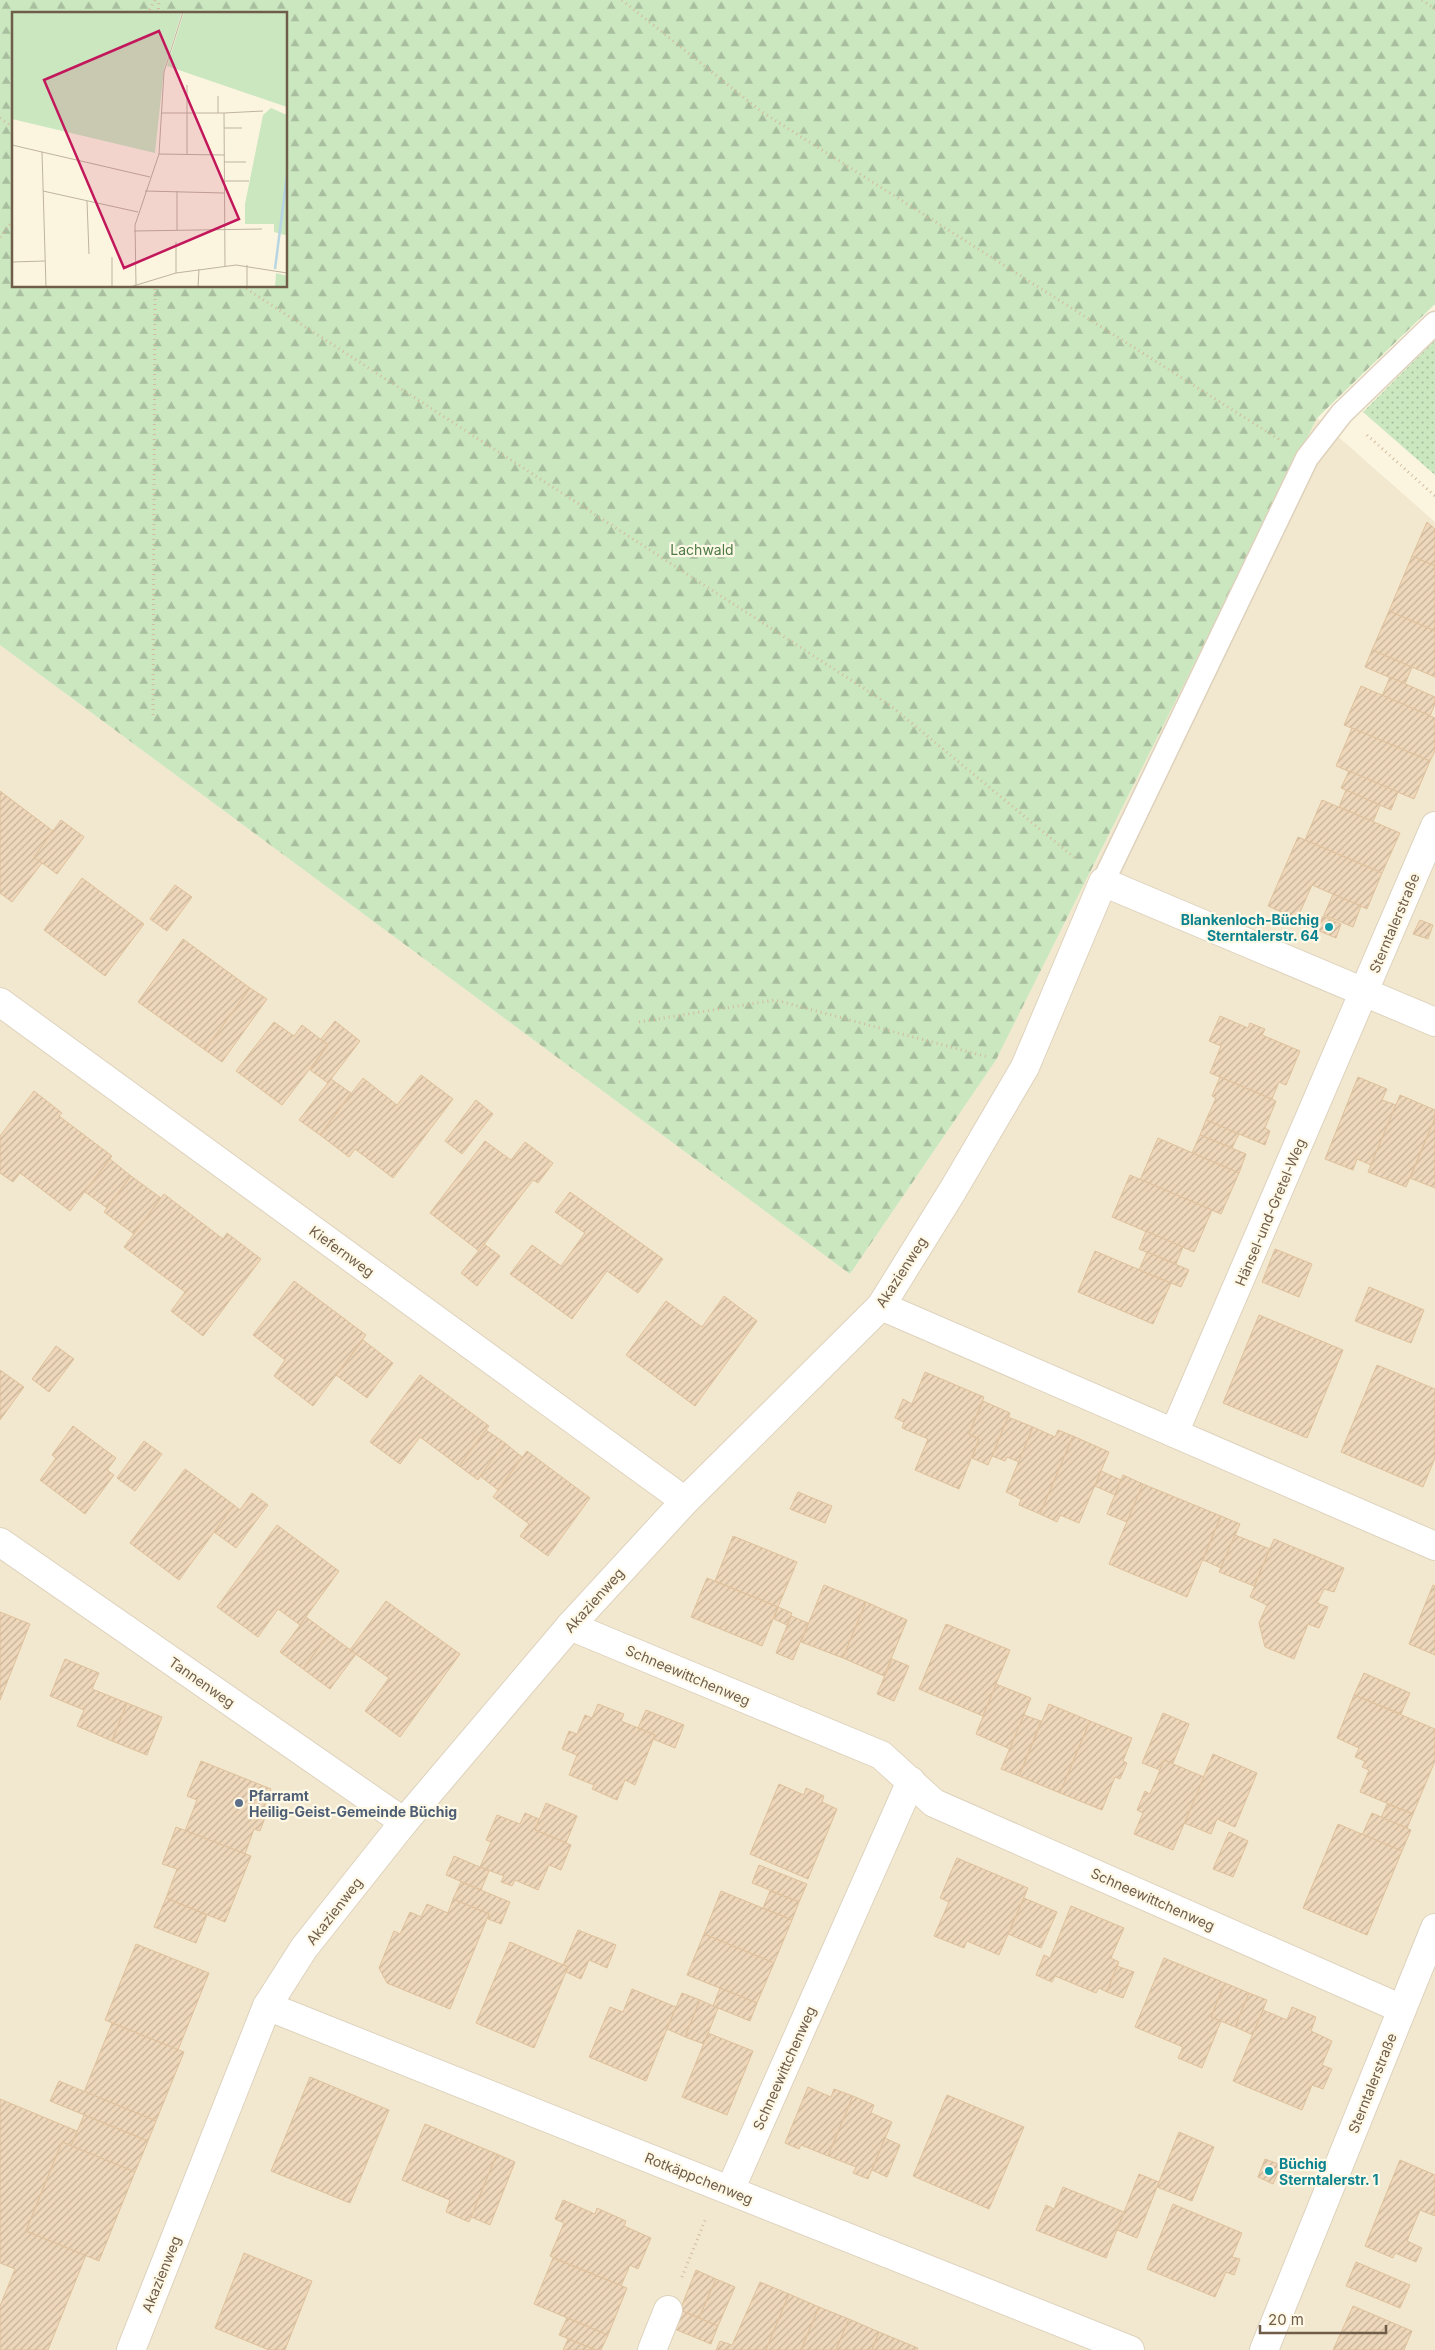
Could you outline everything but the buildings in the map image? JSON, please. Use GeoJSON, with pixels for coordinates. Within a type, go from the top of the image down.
{"type":"FeatureCollection","features":[{"type":"Feature","properties":{"kind":"street","name":"Sterntalerstraße"},"geometry":{"type":"LineString","coordinates":[[1365,992],[1435,826]]}},
{"type":"Feature","properties":{"kind":"street"},"geometry":{"type":"LineString","coordinates":[[1103,882],[1435,1022]]}},
{"type":"Feature","properties":{"kind":"street","name":"Akazienweg"},"geometry":{"type":"LineString","coordinates":[[131,2350],[268,2006],[304,1948],[404,1822],[570,1626],[685,1501],[881,1306],[953,1190],[1025,1067],[1103,882]]}},
{"type":"Feature","properties":{"kind":"street","name":"Hänsel-und-Gretel-Weg"},"geometry":{"type":"LineString","coordinates":[[1174,1433],[1365,992]]}},
{"type":"Feature","properties":{"kind":"street","name":"Kiefernweg"},"geometry":{"type":"LineString","coordinates":[[0,1002],[685,1501]]}},
{"type":"Feature","properties":{"kind":"street"},"geometry":{"type":"LineString","coordinates":[[881,1306],[1435,1546]]}},
{"type":"Feature","properties":{"kind":"street","name":"Tannenweg"},"geometry":{"type":"LineString","coordinates":[[0,1542],[404,1822]]}},
{"type":"Feature","properties":{"kind":"street","name":"Schneewittchenweg"},"geometry":{"type":"LineString","coordinates":[[570,1626],[881,1755],[934,1803],[1402,2009]]}},
{"type":"Feature","properties":{"kind":"street","name":"Schneewittchenweg"},"geometry":{"type":"LineString","coordinates":[[724,2188],[911,1781]]}},
{"type":"Feature","properties":{"kind":"street","name":"Sterntalerstraße"},"geometry":{"type":"LineString","coordinates":[[1264,2350],[1435,1928]]}},
{"type":"Feature","properties":{"kind":"street","name":"Rotkäppchenweg"},"geometry":{"type":"LineString","coordinates":[[268,2006],[1130,2350]]}},
{"type":"Feature","properties":{"kind":"street"},"geometry":{"type":"LineString","coordinates":[[652,2350],[668,2310]]}},
{"type":"Feature","properties":{"kind":"lane"},"geometry":{"type":"LineString","coordinates":[[1103,882],[1308,458],[1342,413],[1435,323]]}},
{"type":"Feature","properties":{"kind":"path"},"geometry":{"type":"LineString","coordinates":[[148,12],[157,0]]}},
{"type":"Feature","properties":{"kind":"path"},"geometry":{"type":"LineString","coordinates":[[622,0],[762,112],[1308,458]]}},
{"type":"Feature","properties":{"kind":"path"},"geometry":{"type":"LineString","coordinates":[[1422,0],[1435,9]]}},
{"type":"Feature","properties":{"kind":"path"},"geometry":{"type":"LineString","coordinates":[[0,118],[12,127]]}},
{"type":"Feature","properties":{"kind":"path"},"geometry":{"type":"LineString","coordinates":[[0,237],[12,221]]}},
{"type":"Feature","properties":{"kind":"path"},"geometry":{"type":"LineString","coordinates":[[153,715],[155,288]]}},
{"type":"Feature","properties":{"kind":"path"},"geometry":{"type":"LineString","coordinates":[[245,288],[891,706],[1103,882]]}},
{"type":"Feature","properties":{"kind":"path"},"geometry":{"type":"LineString","coordinates":[[1342,413],[1435,496]]}},
{"type":"Feature","properties":{"kind":"path"},"geometry":{"type":"LineString","coordinates":[[639,1022],[775,1000],[1025,1067]]}},
{"type":"Feature","properties":{"kind":"path"},"geometry":{"type":"LineString","coordinates":[[668,2310],[724,2188]]}},
{"type":"Feature","properties":{"kind":"shaded area"},"geometry":{"type":"Polygon","coordinates":[[[1317,418],[1435,522],[1435,2350],[0,2350],[0,645],[850,1274],[996,1060],[1317,418]]]}},
{"type":"Feature","properties":{"kind":"green space","name":"Lachwald"},"geometry":{"type":"Polygon","coordinates":[[[0,0],[1435,0],[1435,304],[1317,418],[996,1060],[850,1274],[0,645],[0,0]]]}},
{"type":"Feature","properties":{"kind":"green space"},"geometry":{"type":"Polygon","coordinates":[[[1435,340],[1435,475],[1363,412],[1435,340]]]}},
{"type":"Feature","properties":{"kind":"place","name":"Blankenloch-Büchig Sterntalerstr. 64"},"geometry":{"type":"Point","coordinates":[1329,927]}},
{"type":"Feature","properties":{"kind":"place","name":"Pfarramt Heilig-Geist-Gemeinde Büchig"},"geometry":{"type":"Point","coordinates":[239,1803]}},
{"type":"Feature","properties":{"kind":"place","name":"Büchig Sterntalerstr. 1"},"geometry":{"type":"Point","coordinates":[1269,2171]}}]}
